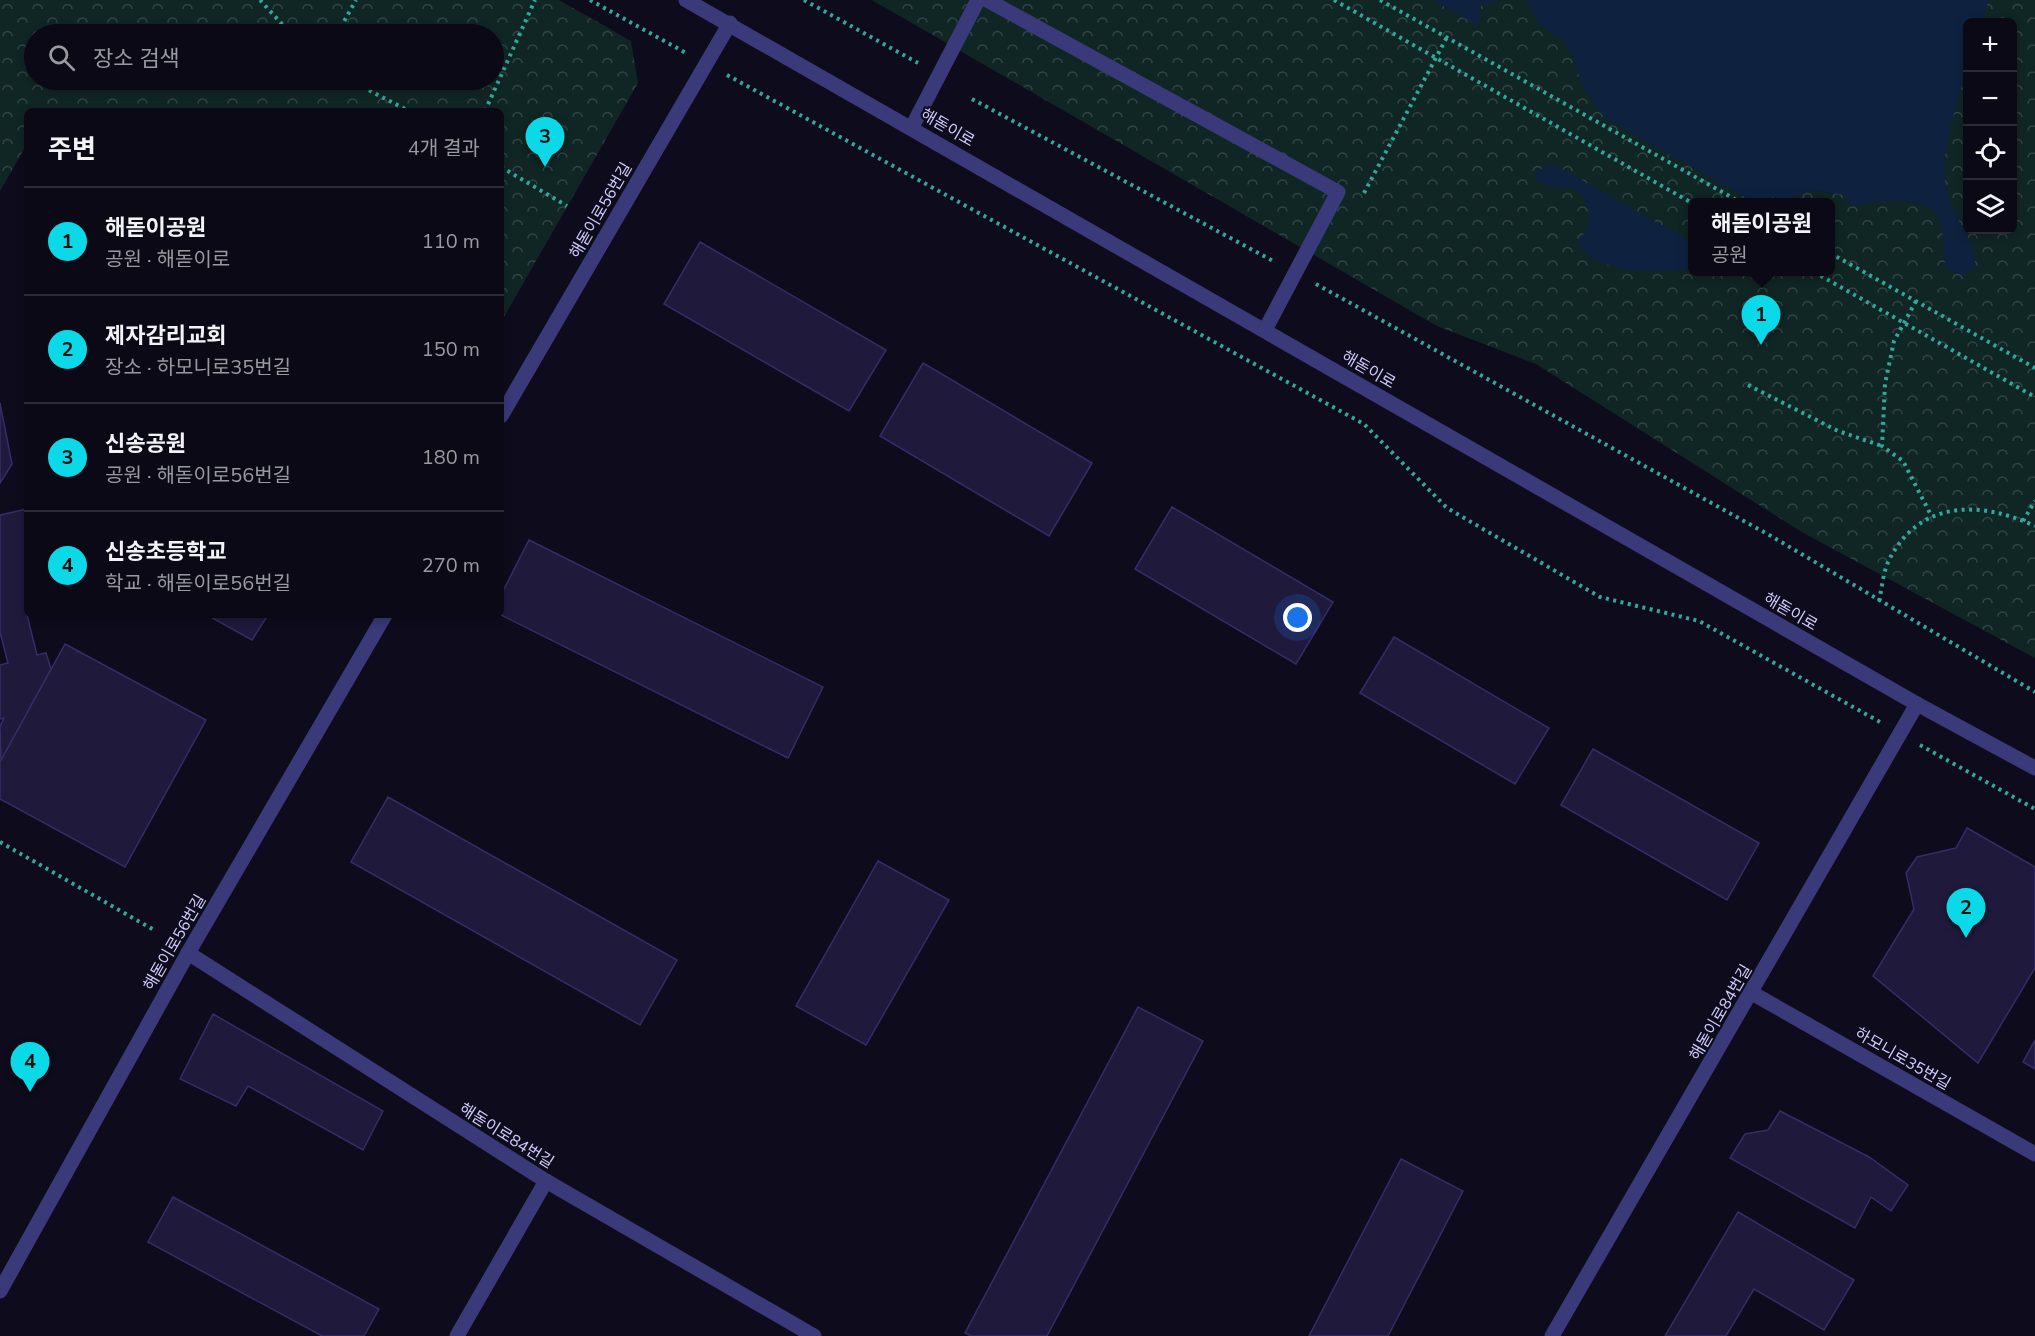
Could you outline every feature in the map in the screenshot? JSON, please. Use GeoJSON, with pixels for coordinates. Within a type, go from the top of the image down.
{"type":"FeatureCollection","features":[{"type":"Feature","properties":{"kind":"street","name":"해돋이로"},"geometry":{"type":"LineString","coordinates":[[686,0],[912,127],[1917,704],[2035,768]]}},
{"type":"Feature","properties":{"kind":"street"},"geometry":{"type":"LineString","coordinates":[[912,127],[978,0]]}},
{"type":"Feature","properties":{"kind":"street"},"geometry":{"type":"LineString","coordinates":[[987,0],[1338,192],[1265,330]]}},
{"type":"Feature","properties":{"kind":"street","name":"해돋이로56번길"},"geometry":{"type":"LineString","coordinates":[[504,411],[730,23]]}},
{"type":"Feature","properties":{"kind":"street","name":"해돋이로56번길"},"geometry":{"type":"LineString","coordinates":[[0,1291],[188,953],[383,618]]}},
{"type":"Feature","properties":{"kind":"street","name":"해돋이로84번길"},"geometry":{"type":"LineString","coordinates":[[1552,1336],[1917,704]]}},
{"type":"Feature","properties":{"kind":"street","name":"해돋이로84번길"},"geometry":{"type":"LineString","coordinates":[[188,953],[546,1181],[814,1336]]}},
{"type":"Feature","properties":{"kind":"street","name":"하모니로35번길"},"geometry":{"type":"LineString","coordinates":[[1752,993],[2035,1154]]}},
{"type":"Feature","properties":{"kind":"street"},"geometry":{"type":"LineString","coordinates":[[457,1336],[546,1181]]}},
{"type":"Feature","properties":{"kind":"path"},"geometry":{"type":"LineString","coordinates":[[260,0],[282,24]]}},
{"type":"Feature","properties":{"kind":"path"},"geometry":{"type":"LineString","coordinates":[[343,24],[356,0]]}},
{"type":"Feature","properties":{"kind":"path"},"geometry":{"type":"LineString","coordinates":[[504,69],[535,0]]}},
{"type":"Feature","properties":{"kind":"path"},"geometry":{"type":"LineString","coordinates":[[590,0],[1364,424],[1447,508],[1600,597],[1699,621],[2035,809]]}},
{"type":"Feature","properties":{"kind":"path"},"geometry":{"type":"LineString","coordinates":[[804,0],[918,64]]}},
{"type":"Feature","properties":{"kind":"path"},"geometry":{"type":"LineString","coordinates":[[1334,0],[1688,201]]}},
{"type":"Feature","properties":{"kind":"path"},"geometry":{"type":"LineString","coordinates":[[1380,0],[1733,198]]}},
{"type":"Feature","properties":{"kind":"path"},"geometry":{"type":"LineString","coordinates":[[1362,197],[1447,38]]}},
{"type":"Feature","properties":{"kind":"path"},"geometry":{"type":"LineString","coordinates":[[368,90],[403,108]]}},
{"type":"Feature","properties":{"kind":"path"},"geometry":{"type":"LineString","coordinates":[[486,108],[494,90]]}},
{"type":"Feature","properties":{"kind":"path"},"geometry":{"type":"LineString","coordinates":[[972,99],[1295,273]]}},
{"type":"Feature","properties":{"kind":"path"},"geometry":{"type":"LineString","coordinates":[[504,168],[567,206]]}},
{"type":"Feature","properties":{"kind":"path"},"geometry":{"type":"LineString","coordinates":[[1835,256],[2035,368]]}},
{"type":"Feature","properties":{"kind":"path"},"geometry":{"type":"LineString","coordinates":[[1320,274],[1314,283],[1771,536],[2035,692]]}},
{"type":"Feature","properties":{"kind":"path"},"geometry":{"type":"LineString","coordinates":[[1821,276],[2035,397]]}},
{"type":"Feature","properties":{"kind":"path"},"geometry":{"type":"LineString","coordinates":[[1882,446],[1886,384],[1894,341],[1916,301]]}},
{"type":"Feature","properties":{"kind":"path"},"geometry":{"type":"LineString","coordinates":[[1748,385],[1838,431],[1882,446],[1903,461],[1932,517]]}},
{"type":"Feature","properties":{"kind":"path"},"geometry":{"type":"LineString","coordinates":[[2023,521],[2035,501]]}},
{"type":"Feature","properties":{"kind":"path"},"geometry":{"type":"LineString","coordinates":[[1879,601],[1888,561],[1915,528],[1932,517],[1958,510],[1981,509],[2005,513],[2035,526]]}},
{"type":"Feature","properties":{"kind":"path"},"geometry":{"type":"LineString","coordinates":[[0,842],[154,930]]}},
{"type":"Feature","properties":{"kind":"green space"},"geometry":{"type":"Polygon","coordinates":[[[0,0],[559,0],[631,41],[638,83],[504,317],[504,108],[24,108],[24,149],[0,191],[0,0]]]}},
{"type":"Feature","properties":{"kind":"green space"},"geometry":{"type":"Polygon","coordinates":[[[872,0],[2035,0],[2035,658],[1800,531],[1536,364],[1437,326],[872,0]]]}},
{"type":"Feature","properties":{"kind":"water"},"geometry":{"type":"Polygon","coordinates":[[[1433,0],[1498,0],[1481,5],[1478,26],[1433,0]]]}},
{"type":"Feature","properties":{"kind":"water"},"geometry":{"type":"Polygon","coordinates":[[[1525,0],[1989,0],[1982,18],[1963,18],[1963,81],[1950,128],[1945,160],[1947,194],[1963,228],[1963,234],[1966,234],[1974,252],[1973,270],[1962,275],[1948,270],[1944,259],[1941,224],[1936,214],[1927,207],[1902,201],[1851,206],[1844,195],[1823,191],[1803,193],[1793,198],[1746,198],[1608,120],[1597,109],[1581,82],[1573,57],[1562,40],[1537,23],[1531,7],[1525,0]]]}},
{"type":"Feature","properties":{"kind":"water"},"geometry":{"type":"Polygon","coordinates":[[[1555,165],[1688,240],[1688,269],[1647,271],[1612,266],[1597,261],[1585,253],[1578,243],[1589,221],[1584,199],[1572,189],[1541,183],[1535,178],[1535,172],[1555,165]]]}},
{"type":"Feature","properties":{"kind":"building"},"geometry":{"type":"Polygon","coordinates":[[[700,242],[886,350],[849,411],[664,304],[700,242]]]}},
{"type":"Feature","properties":{"kind":"building"},"geometry":{"type":"Polygon","coordinates":[[[923,363],[1092,463],[1049,536],[880,436],[923,363]]]}},
{"type":"Feature","properties":{"kind":"building"},"geometry":{"type":"Polygon","coordinates":[[[0,403],[12,464],[0,483],[0,403]]]}},
{"type":"Feature","properties":{"kind":"building"},"geometry":{"type":"Polygon","coordinates":[[[1172,507],[1333,602],[1296,664],[1135,569],[1172,507]]]}},
{"type":"Feature","properties":{"kind":"building"},"geometry":{"type":"Polygon","coordinates":[[[24,510],[24,618],[28,618],[37,655],[46,653],[51,669],[1,761],[0,726],[4,718],[0,719],[0,665],[8,663],[0,632],[0,515],[24,510]]]}},
{"type":"Feature","properties":{"kind":"building"},"geometry":{"type":"Polygon","coordinates":[[[529,540],[823,687],[788,758],[504,616],[504,589],[529,540]]]}},
{"type":"Feature","properties":{"kind":"building"},"geometry":{"type":"Polygon","coordinates":[[[212,618],[266,618],[252,640],[212,618]]]}},
{"type":"Feature","properties":{"kind":"building"},"geometry":{"type":"Polygon","coordinates":[[[1394,637],[1549,728],[1515,784],[1360,693],[1394,637]]]}},
{"type":"Feature","properties":{"kind":"building"},"geometry":{"type":"Polygon","coordinates":[[[65,644],[206,720],[125,867],[0,799],[0,762],[65,644]]]}},
{"type":"Feature","properties":{"kind":"building"},"geometry":{"type":"Polygon","coordinates":[[[1593,749],[1759,843],[1727,900],[1561,805],[1593,749]]]}},
{"type":"Feature","properties":{"kind":"building"},"geometry":{"type":"Polygon","coordinates":[[[388,797],[677,960],[640,1025],[351,862],[388,797]]]}},
{"type":"Feature","properties":{"kind":"building"},"geometry":{"type":"Polygon","coordinates":[[[1967,828],[2035,867],[2035,968],[1978,1063],[1873,976],[1914,909],[1906,873],[1917,857],[1956,848],[1967,828]]]}},
{"type":"Feature","properties":{"kind":"building"},"geometry":{"type":"Polygon","coordinates":[[[878,861],[949,900],[866,1045],[796,1006],[878,861]]]}},
{"type":"Feature","properties":{"kind":"building"},"geometry":{"type":"Polygon","coordinates":[[[1138,1007],[1203,1041],[1047,1336],[971,1336],[965,1333],[1138,1007]]]}},
{"type":"Feature","properties":{"kind":"building"},"geometry":{"type":"Polygon","coordinates":[[[213,1014],[383,1111],[363,1150],[248,1086],[236,1106],[180,1079],[213,1014]]]}},
{"type":"Feature","properties":{"kind":"building"},"geometry":{"type":"Polygon","coordinates":[[[2035,1040],[2035,1069],[2023,1062],[2035,1040]]]}},
{"type":"Feature","properties":{"kind":"building"},"geometry":{"type":"Polygon","coordinates":[[[1780,1111],[1869,1157],[1908,1185],[1891,1211],[1871,1197],[1855,1228],[1730,1158],[1745,1134],[1768,1130],[1780,1111]]]}},
{"type":"Feature","properties":{"kind":"building"},"geometry":{"type":"Polygon","coordinates":[[[1401,1159],[1463,1191],[1388,1336],[1309,1336],[1401,1159]]]}},
{"type":"Feature","properties":{"kind":"building"},"geometry":{"type":"Polygon","coordinates":[[[173,1197],[379,1309],[364,1336],[322,1336],[148,1242],[173,1197]]]}},
{"type":"Feature","properties":{"kind":"building"},"geometry":{"type":"Polygon","coordinates":[[[1738,1212],[1854,1280],[1824,1330],[1754,1289],[1726,1336],[1665,1336],[1738,1212]]]}},
{"type":"Feature","properties":{"kind":"place","name":"신송공원"},"geometry":{"type":"Point","coordinates":[545,167]}},
{"type":"Feature","properties":{"kind":"place","name":"해돋이공원"},"geometry":{"type":"Point","coordinates":[1761,345]}},
{"type":"Feature","properties":{"kind":"place","name":"제자감리교회"},"geometry":{"type":"Point","coordinates":[1966,938]}},
{"type":"Feature","properties":{"kind":"place","name":"신송초등학교"},"geometry":{"type":"Point","coordinates":[30,1092]}}]}
